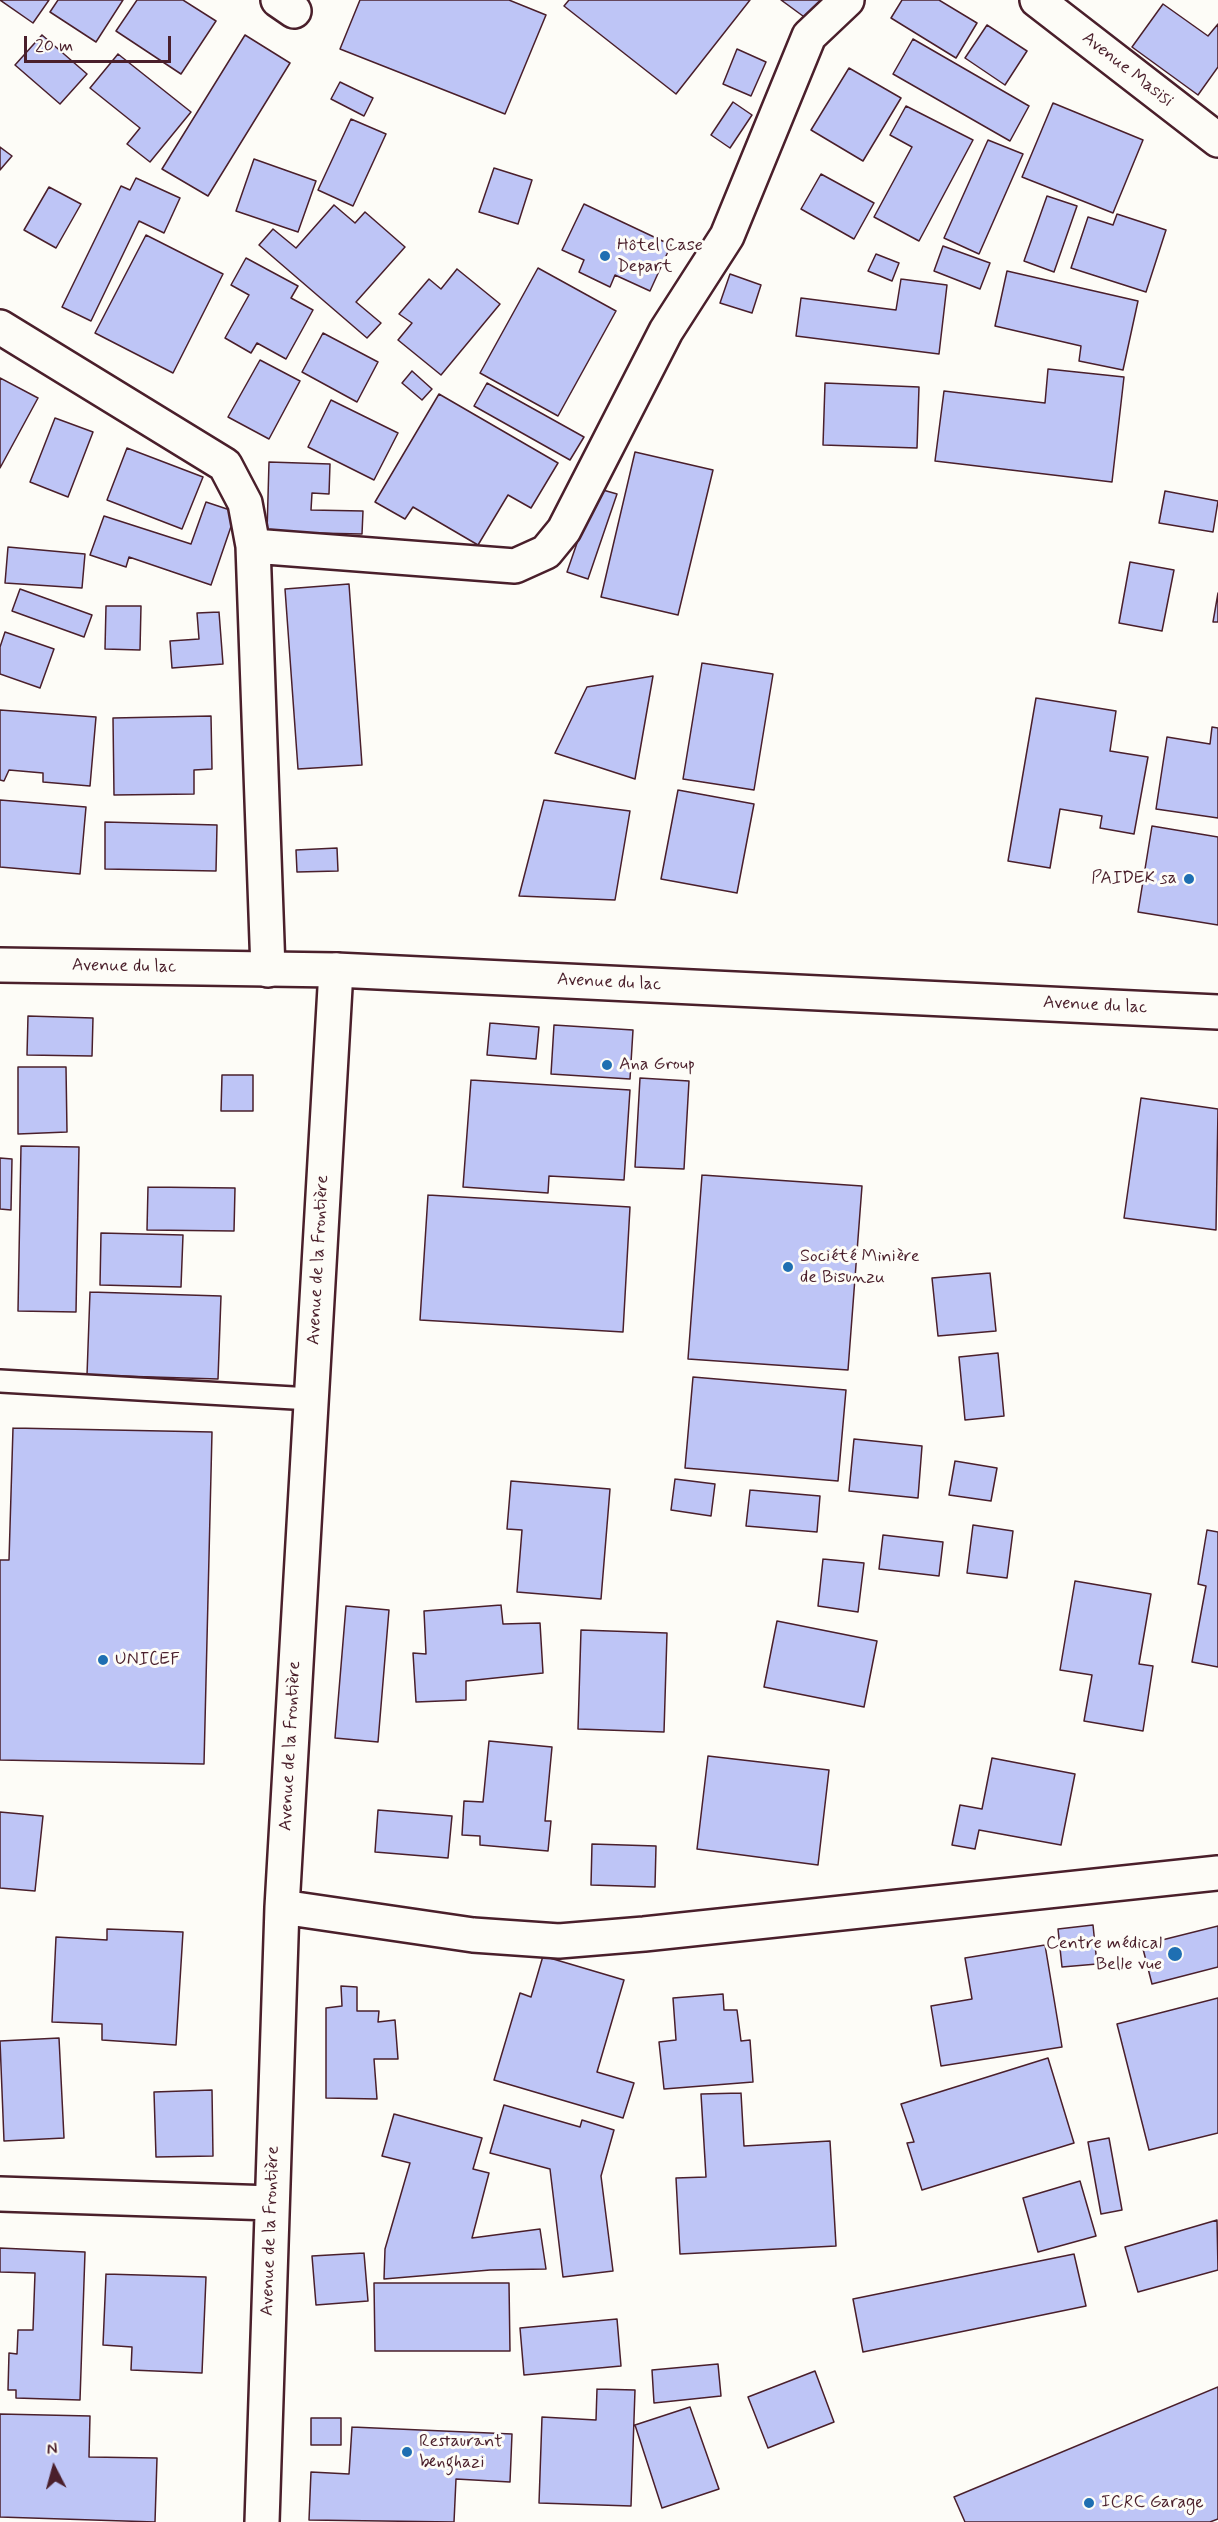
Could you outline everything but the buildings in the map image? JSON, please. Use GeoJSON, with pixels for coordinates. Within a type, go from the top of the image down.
{"type":"FeatureCollection","features":[{"type":"Feature","properties":{"kind":"street"},"geometry":{"type":"LineString","coordinates":[[253,546],[515,566],[546,552],[564,530],[666,332],[727,236],[809,36],[847,0]]}},
{"type":"Feature","properties":{"kind":"street","name":"Avenue Masisi"},"geometry":{"type":"LineString","coordinates":[[1037,0],[1218,140]]}},
{"type":"Feature","properties":{"kind":"street"},"geometry":{"type":"LineString","coordinates":[[0,327],[225,465],[245,502],[253,546],[267,970]]}},
{"type":"Feature","properties":{"kind":"street","name":"Avenue du lac"},"geometry":{"type":"LineString","coordinates":[[0,965],[336,970],[1218,1012]]}},
{"type":"Feature","properties":{"kind":"street","name":"Avenue de la Frontière"},"geometry":{"type":"LineString","coordinates":[[262,2522],[282,1907],[336,970]]}},
{"type":"Feature","properties":{"kind":"street"},"geometry":{"type":"LineString","coordinates":[[282,1907],[473,1935],[559,1941],[1218,1873]]}},
{"type":"Feature","properties":{"kind":"street"},"geometry":{"type":"LineString","coordinates":[[0,2194],[272,2203]]}},
{"type":"Feature","properties":{"kind":"lane"},"geometry":{"type":"LineString","coordinates":[[0,1381],[311,1399]]}},
{"type":"Feature","properties":{"kind":"place","name":"Hôtel Case Depart"},"geometry":{"type":"Point","coordinates":[605,256]}},
{"type":"Feature","properties":{"kind":"place","name":"PAIDEK sa"},"geometry":{"type":"Point","coordinates":[1189,879]}},
{"type":"Feature","properties":{"kind":"place","name":"Ana Group"},"geometry":{"type":"Point","coordinates":[607,1065]}},
{"type":"Feature","properties":{"kind":"place","name":"Société Minière de Bisunzu"},"geometry":{"type":"Point","coordinates":[788,1267]}},
{"type":"Feature","properties":{"kind":"place","name":"UNICEF"},"geometry":{"type":"Point","coordinates":[103,1660]}},
{"type":"Feature","properties":{"kind":"place","name":"Centre médical Belle vue"},"geometry":{"type":"Point","coordinates":[1175,1954]}},
{"type":"Feature","properties":{"kind":"place","name":"Restaurant benghazi"},"geometry":{"type":"Point","coordinates":[407,2452]}},
{"type":"Feature","properties":{"kind":"place","name":"ICRC Garage"},"geometry":{"type":"Point","coordinates":[1089,2503]}}]}
